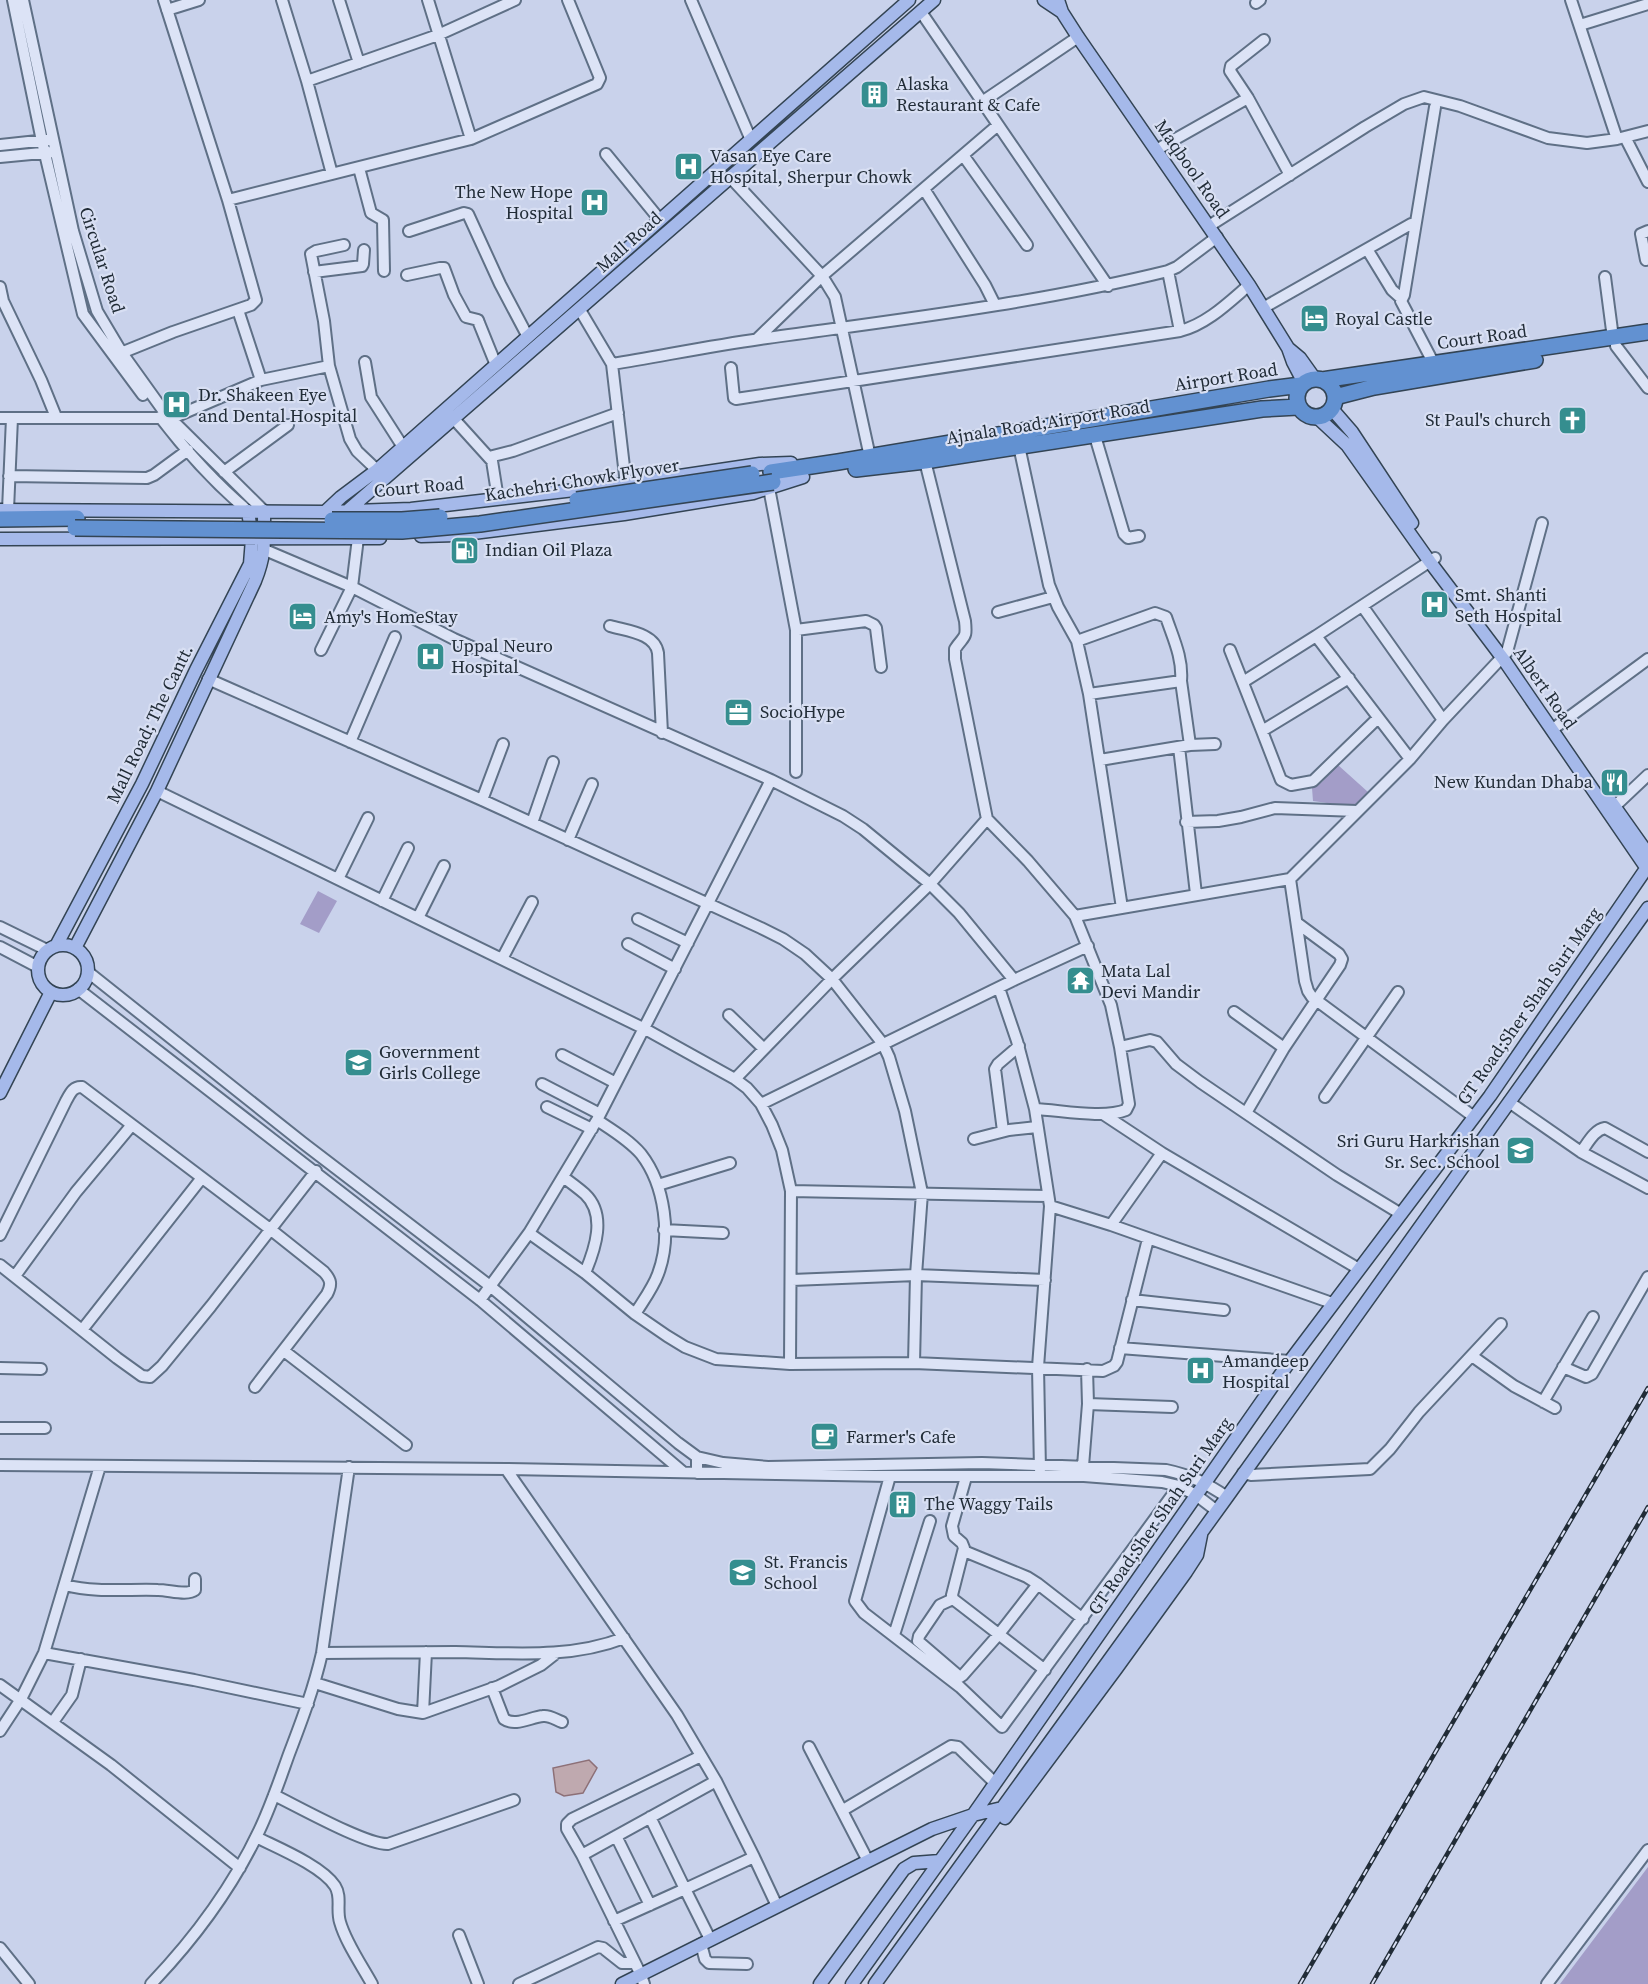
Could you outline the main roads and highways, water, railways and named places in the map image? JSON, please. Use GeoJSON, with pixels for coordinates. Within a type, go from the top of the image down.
{"type":"FeatureCollection","features":[{"type":"Feature","properties":{"kind":"highway","name":"Court Road"},"geometry":{"type":"LineString","coordinates":[[1334,403],[1374,387],[1615,342],[1648,332]]}},
{"type":"Feature","properties":{"kind":"highway","name":"Court Road"},"geometry":{"type":"LineString","coordinates":[[1311,382],[1434,364],[1615,342],[1648,342]]}},
{"type":"Feature","properties":{"kind":"highway"},"geometry":{"type":"LineString","coordinates":[[1311,382],[1329,383],[1333,389],[1334,403],[1323,416],[1317,417],[1303,413],[1298,406],[1298,392],[1311,382]]}},
{"type":"Feature","properties":{"kind":"highway","name":"Airport Road"},"geometry":{"type":"LineString","coordinates":[[838,462],[1311,382]]}},
{"type":"Feature","properties":{"kind":"highway","name":"Ajnala Road;Airport Road"},"geometry":{"type":"LineString","coordinates":[[803,477],[1095,436],[1262,409],[1298,406]]}},
{"type":"Feature","properties":{"kind":"highway","name":"Kachehri Chowk Flyover"},"geometry":{"type":"LineString","coordinates":[[771,480],[838,462]]}},
{"type":"Feature","properties":{"kind":"highway","name":"Kachehri Chowk Flyover"},"geometry":{"type":"LineString","coordinates":[[76,523],[402,531],[480,524],[803,477]]}},
{"type":"Feature","properties":{"kind":"highway"},"geometry":{"type":"LineString","coordinates":[[3,513],[76,523]]}},
{"type":"Feature","properties":{"kind":"highway"},"geometry":{"type":"LineString","coordinates":[[0,528],[76,523]]}},
{"type":"Feature","properties":{"kind":"main road","name":"Mall Road"},"geometry":{"type":"LineString","coordinates":[[325,512],[377,470],[909,0]]}},
{"type":"Feature","properties":{"kind":"main road","name":"Mall Road"},"geometry":{"type":"LineString","coordinates":[[309,539],[348,511],[934,0]]}},
{"type":"Feature","properties":{"kind":"main road","name":"Maqbool Road"},"geometry":{"type":"LineString","coordinates":[[1044,0],[1060,6],[1078,37],[1249,285],[1288,348],[1293,362],[1311,382]]}},
{"type":"Feature","properties":{"kind":"main road","name":"Albert Road"},"geometry":{"type":"LineString","coordinates":[[1334,403],[1432,560]]}},
{"type":"Feature","properties":{"kind":"main road","name":"Albert Road"},"geometry":{"type":"LineString","coordinates":[[1317,417],[1347,445],[1557,726],[1648,854]]}},
{"type":"Feature","properties":{"kind":"main road","name":"Court Road"},"geometry":{"type":"LineString","coordinates":[[3,513],[325,512],[411,509],[626,484],[760,464],[838,462]]}},
{"type":"Feature","properties":{"kind":"main road"},"geometry":{"type":"LineString","coordinates":[[0,539],[260,543],[469,533],[624,514],[753,493],[771,480]]}},
{"type":"Feature","properties":{"kind":"main road","name":"Mall Road; The Cantt."},"geometry":{"type":"LineString","coordinates":[[248,511],[260,543]]}},
{"type":"Feature","properties":{"kind":"main road","name":"Mall Road; The Cantt."},"geometry":{"type":"LineString","coordinates":[[75,948],[156,791],[255,581],[262,564],[260,543],[264,511]]}},
{"type":"Feature","properties":{"kind":"main road","name":"Mall Road; The Cantt."},"geometry":{"type":"LineString","coordinates":[[52,948],[142,784],[196,670],[243,579],[250,564],[252,552],[260,543]]}},
{"type":"Feature","properties":{"kind":"main road","name":"Albert Road"},"geometry":{"type":"LineString","coordinates":[[1504,654],[1648,868]]}},
{"type":"Feature","properties":{"kind":"main road","name":"GT Road;Sher Shah Suri Marg"},"geometry":{"type":"LineString","coordinates":[[852,1984],[1290,1361],[1496,1087],[1648,868]]}},
{"type":"Feature","properties":{"kind":"main road"},"geometry":{"type":"LineString","coordinates":[[875,1984],[1648,908]]}},
{"type":"Feature","properties":{"kind":"main road"},"geometry":{"type":"LineString","coordinates":[[66,945],[75,948],[87,963],[88,972],[85,982],[70,994],[60,995],[51,992],[39,977],[38,967],[41,958],[52,948],[66,945]]}},
{"type":"Feature","properties":{"kind":"main road"},"geometry":{"type":"LineString","coordinates":[[0,1093],[51,992]]}},
{"type":"Feature","properties":{"kind":"main road"},"geometry":{"type":"LineString","coordinates":[[885,1984],[1186,1572],[1197,1555],[1201,1532]]}},
{"type":"Feature","properties":{"kind":"main road"},"geometry":{"type":"LineString","coordinates":[[622,1984],[642,1979],[705,1942],[932,1829],[1002,1808]]}},
{"type":"Feature","properties":{"kind":"main road"},"geometry":{"type":"LineString","coordinates":[[820,1984],[904,1869],[914,1863],[940,1861]]}},
{"type":"Feature","properties":{"kind":"railway"},"geometry":{"type":"LineString","coordinates":[[1300,1984],[1648,1388]]}},
{"type":"Feature","properties":{"kind":"railway"},"geometry":{"type":"LineString","coordinates":[[1372,1984],[1648,1507]]}},
{"type":"Feature","properties":{"kind":"place","name":"Alaska Restaurant & Cafe"},"geometry":{"type":"Point","coordinates":[875,94]}},
{"type":"Feature","properties":{"kind":"place","name":"Vasan Eye Care Hospital, Sherpur Chowk"},"geometry":{"type":"Point","coordinates":[689,166]}},
{"type":"Feature","properties":{"kind":"place","name":"The New Hope Hospital"},"geometry":{"type":"Point","coordinates":[594,202]}},
{"type":"Feature","properties":{"kind":"place","name":"Royal Castle"},"geometry":{"type":"Point","coordinates":[1314,319]}},
{"type":"Feature","properties":{"kind":"place","name":"Dr. Shakeen Eye and Dental Hospital"},"geometry":{"type":"Point","coordinates":[177,405]}},
{"type":"Feature","properties":{"kind":"place","name":"St Paul's church"},"geometry":{"type":"Point","coordinates":[1572,420]}},
{"type":"Feature","properties":{"kind":"place","name":"Indian Oil Plaza"},"geometry":{"type":"Point","coordinates":[464,550]}},
{"type":"Feature","properties":{"kind":"place","name":"Smt. Shanti Seth Hospital"},"geometry":{"type":"Point","coordinates":[1434,605]}},
{"type":"Feature","properties":{"kind":"place","name":"Amy's HomeStay"},"geometry":{"type":"Point","coordinates":[303,617]}},
{"type":"Feature","properties":{"kind":"place","name":"Uppal Neuro Hospital"},"geometry":{"type":"Point","coordinates":[430,656]}},
{"type":"Feature","properties":{"kind":"place","name":"SocioHype"},"geometry":{"type":"Point","coordinates":[739,712]}},
{"type":"Feature","properties":{"kind":"place","name":"New Kundan Dhaba"},"geometry":{"type":"Point","coordinates":[1614,782]}},
{"type":"Feature","properties":{"kind":"place","name":"Mata Lal Devi Mandir"},"geometry":{"type":"Point","coordinates":[1080,981]}},
{"type":"Feature","properties":{"kind":"place","name":"Government Girls College"},"geometry":{"type":"Point","coordinates":[358,1062]}},
{"type":"Feature","properties":{"kind":"place","name":"Sri Guru Harkrishan Sr. Sec. School"},"geometry":{"type":"Point","coordinates":[1521,1151]}},
{"type":"Feature","properties":{"kind":"place","name":"Amandeep Hospital"},"geometry":{"type":"Point","coordinates":[1201,1371]}},
{"type":"Feature","properties":{"kind":"place","name":"Farmer's Cafe"},"geometry":{"type":"Point","coordinates":[825,1437]}},
{"type":"Feature","properties":{"kind":"place","name":"The Waggy Tails"},"geometry":{"type":"Point","coordinates":[903,1504]}},
{"type":"Feature","properties":{"kind":"place","name":"St. Francis School"},"geometry":{"type":"Point","coordinates":[743,1572]}}]}
